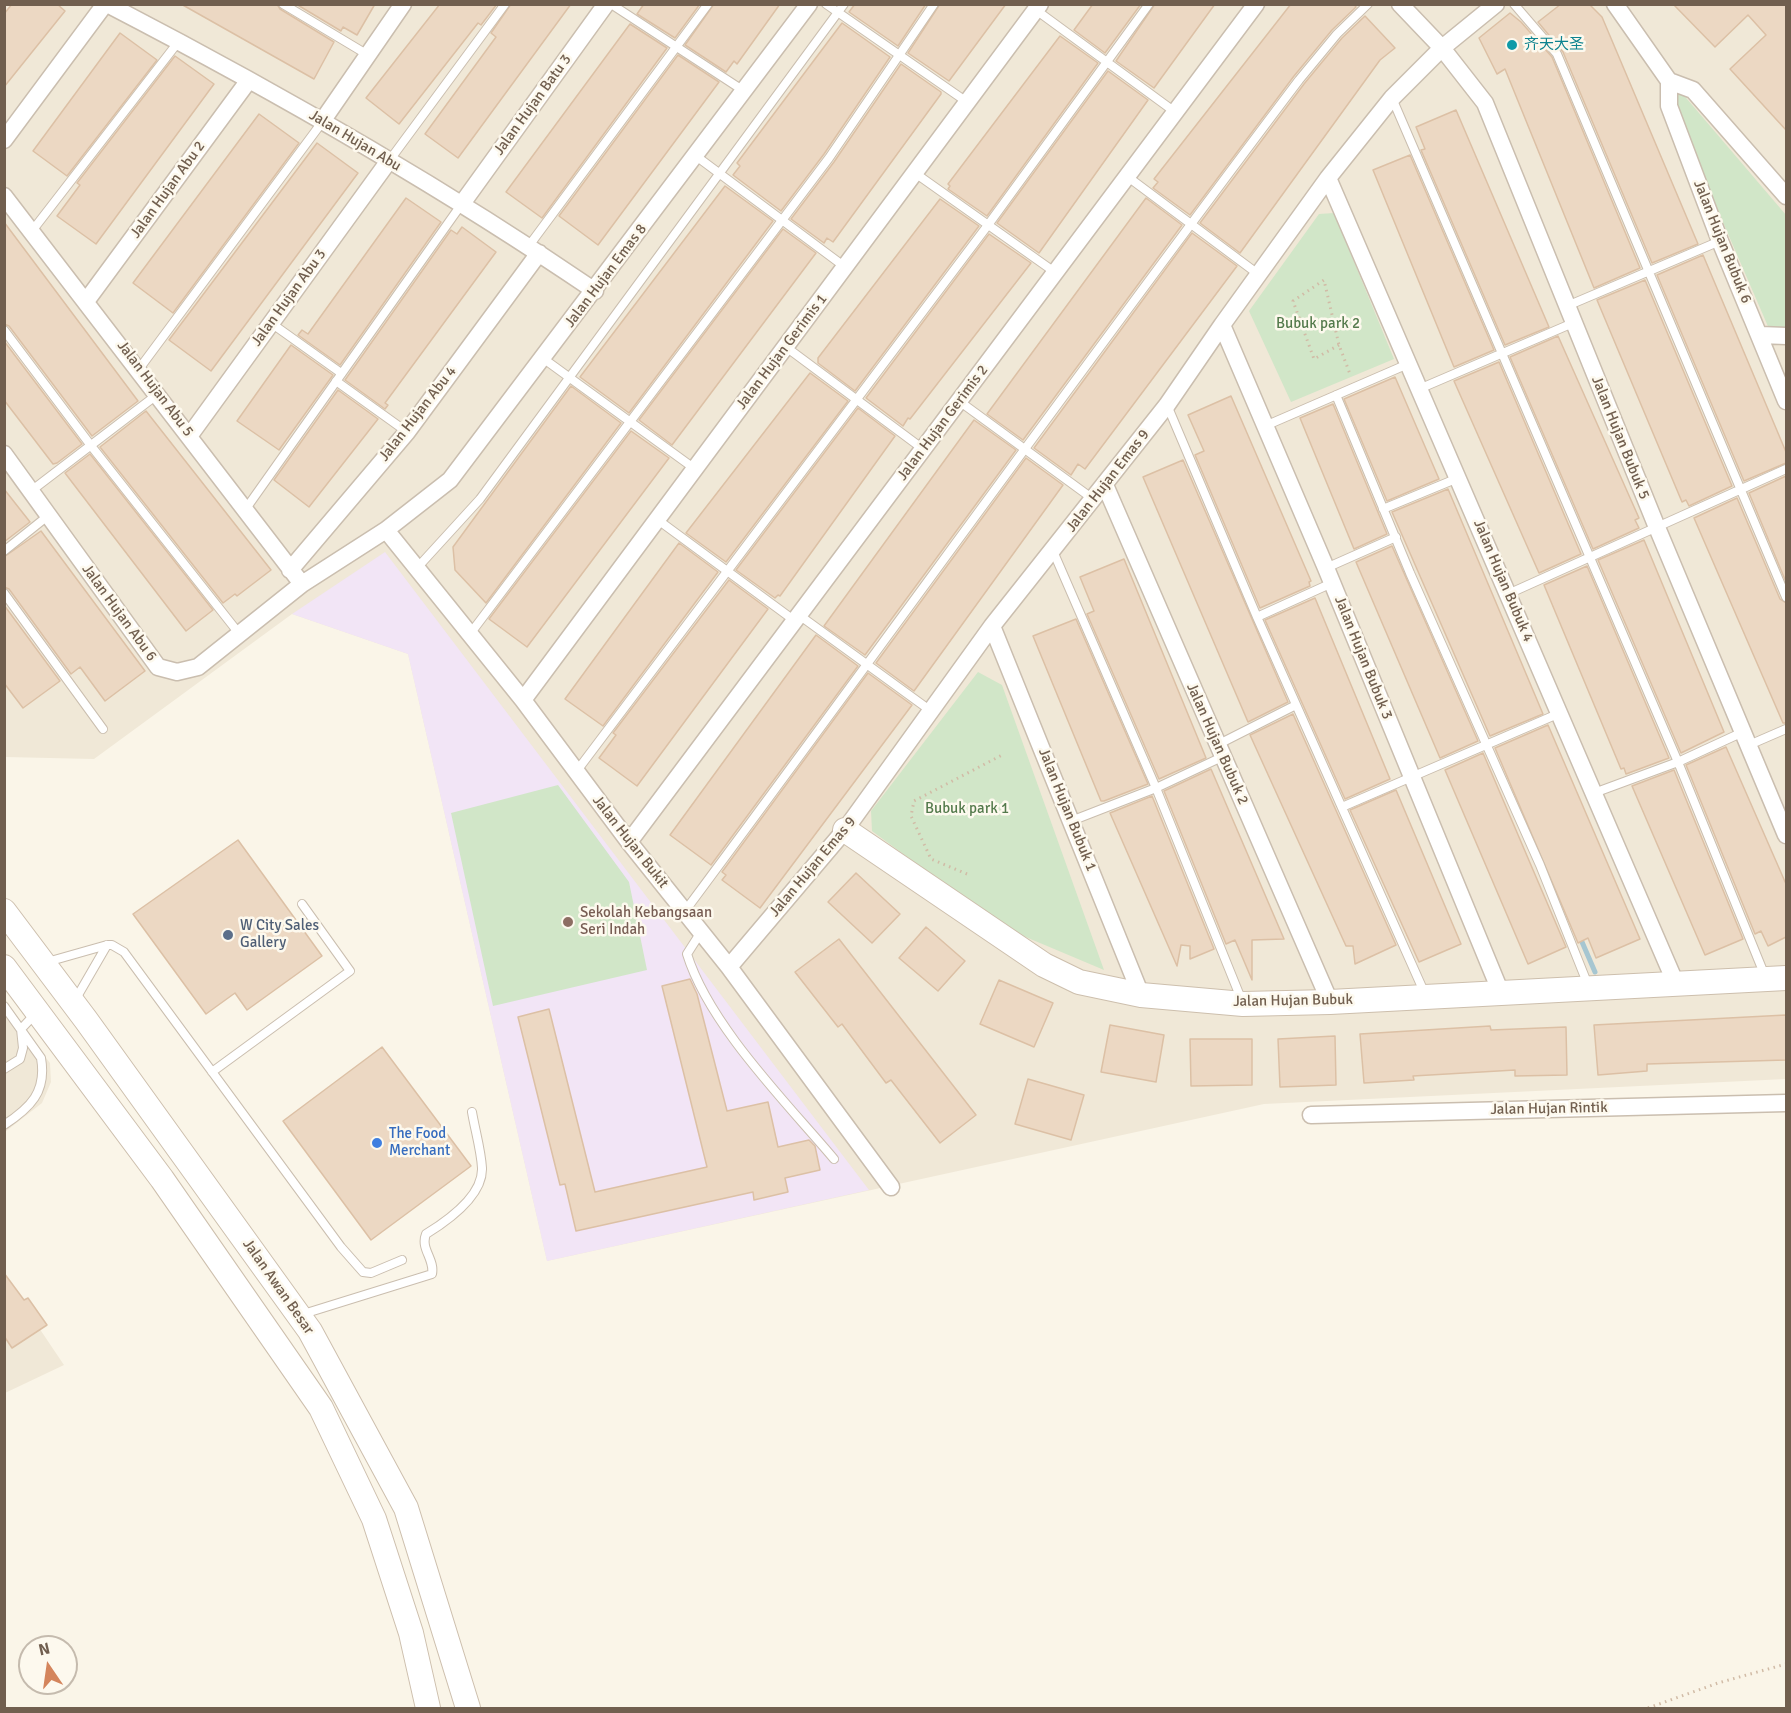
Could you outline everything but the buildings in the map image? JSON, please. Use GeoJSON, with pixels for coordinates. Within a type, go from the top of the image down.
{"type":"FeatureCollection","features":[{"type":"Feature","properties":{"kind":"main road","name":"Jalan Hujan Bubuk"},"geometry":{"type":"LineString","coordinates":[[845,830],[1044,965],[1079,982],[1141,995],[1243,1004],[1330,1002],[1777,978]]}},
{"type":"Feature","properties":{"kind":"main road","name":"Jalan Awan Besar"},"geometry":{"type":"LineString","coordinates":[[4,911],[74,1003],[304,1323],[406,1508],[468,1708]]}},
{"type":"Feature","properties":{"kind":"main road"},"geometry":{"type":"LineString","coordinates":[[37,1012],[36,992],[43,963]]}},
{"type":"Feature","properties":{"kind":"main road"},"geometry":{"type":"LineString","coordinates":[[4,967],[162,1179],[321,1408],[374,1519],[411,1633],[428,1708]]}},
{"type":"Feature","properties":{"kind":"street"},"geometry":{"type":"LineString","coordinates":[[323,120],[403,4]]}},
{"type":"Feature","properties":{"kind":"street","name":"Jalan Hujan Batu 3"},"geometry":{"type":"LineString","coordinates":[[460,205],[606,4]]}},
{"type":"Feature","properties":{"kind":"street","name":"Jalan Hujan Emas 8"},"geometry":{"type":"LineString","coordinates":[[386,530],[450,480],[544,359],[809,4]]}},
{"type":"Feature","properties":{"kind":"street","name":"Jalan Hujan Gerimis 2"},"geometry":{"type":"LineString","coordinates":[[628,842],[959,400],[1057,274],[1256,4]]}},
{"type":"Feature","properties":{"kind":"street","name":"Jalan Hujan Bubuk 5"},"geometry":{"type":"LineString","coordinates":[[1400,4],[1442,48],[1485,103],[1656,525],[1786,835]]}},
{"type":"Feature","properties":{"kind":"street","name":"Jalan Hujan Emas 9"},"geometry":{"type":"LineString","coordinates":[[729,967],[845,830],[992,626],[1167,405],[1258,273],[1328,178],[1392,98],[1442,48],[1496,4]]}},
{"type":"Feature","properties":{"kind":"street"},"geometry":{"type":"LineString","coordinates":[[1615,4],[1669,81],[1693,90],[1786,196]]}},
{"type":"Feature","properties":{"kind":"street"},"geometry":{"type":"LineString","coordinates":[[4,140],[115,6]]}},
{"type":"Feature","properties":{"kind":"street","name":"Jalan Hujan Abu"},"geometry":{"type":"LineString","coordinates":[[115,6],[323,120],[534,250],[595,291]]}},
{"type":"Feature","properties":{"kind":"street","name":"Jalan Hujan Gerimis 1"},"geometry":{"type":"LineString","coordinates":[[524,700],[1038,7]]}},
{"type":"Feature","properties":{"kind":"street","name":"Jalan Hujan Abu 2"},"geometry":{"type":"LineString","coordinates":[[87,300],[249,80]]}},
{"type":"Feature","properties":{"kind":"street","name":"Jalan Hujan Bubuk 6"},"geometry":{"type":"LineString","coordinates":[[1669,81],[1670,106],[1720,241],[1786,401]]}},
{"type":"Feature","properties":{"kind":"street","name":"Jalan Hujan Abu 3"},"geometry":{"type":"LineString","coordinates":[[190,435],[388,162]]}},
{"type":"Feature","properties":{"kind":"street","name":"Jalan Hujan Bubuk 4"},"geometry":{"type":"LineString","coordinates":[[1328,178],[1676,984]]}},
{"type":"Feature","properties":{"kind":"street","name":"Jalan Hujan Abu 5"},"geometry":{"type":"LineString","coordinates":[[4,196],[87,300],[302,584]]}},
{"type":"Feature","properties":{"kind":"street","name":"Jalan Hujan Abu 4"},"geometry":{"type":"LineString","coordinates":[[290,570],[407,432],[534,250]]}},
{"type":"Feature","properties":{"kind":"street","name":"Jalan Hujan Bubuk 3"},"geometry":{"type":"LineString","coordinates":[[1222,325],[1329,575],[1500,993]]}},
{"type":"Feature","properties":{"kind":"street"},"geometry":{"type":"LineString","coordinates":[[1760,335],[1786,336]]}},
{"type":"Feature","properties":{"kind":"street","name":"Jalan Hujan Abu 6"},"geometry":{"type":"LineString","coordinates":[[4,454],[158,667],[177,672],[198,667],[241,636],[302,584],[386,530]]}},
{"type":"Feature","properties":{"kind":"street","name":"Jalan Hujan Bubuk 2"},"geometry":{"type":"LineString","coordinates":[[1105,485],[1330,1002]]}},
{"type":"Feature","properties":{"kind":"street","name":"Jalan Hujan Bukit"},"geometry":{"type":"LineString","coordinates":[[386,530],[524,700],[628,842],[729,967],[891,1187]]}},
{"type":"Feature","properties":{"kind":"street","name":"Jalan Hujan Bubuk 1"},"geometry":{"type":"LineString","coordinates":[[992,626],[1141,995]]}},
{"type":"Feature","properties":{"kind":"street","name":"Jalan Hujan Rintik"},"geometry":{"type":"LineString","coordinates":[[1311,1115],[1786,1103]]}},
{"type":"Feature","properties":{"kind":"lane"},"geometry":{"type":"LineString","coordinates":[[283,4],[368,55]]}},
{"type":"Feature","properties":{"kind":"lane"},"geometry":{"type":"LineString","coordinates":[[388,162],[505,4]]}},
{"type":"Feature","properties":{"kind":"lane"},"geometry":{"type":"LineString","coordinates":[[611,4],[676,49],[744,91]]}},
{"type":"Feature","properties":{"kind":"lane"},"geometry":{"type":"LineString","coordinates":[[534,250],[708,4]]}},
{"type":"Feature","properties":{"kind":"lane"},"geometry":{"type":"LineString","coordinates":[[826,4],[967,102]]}},
{"type":"Feature","properties":{"kind":"lane"},"geometry":{"type":"LineString","coordinates":[[417,568],[480,499],[844,4]]}},
{"type":"Feature","properties":{"kind":"lane"},"geometry":{"type":"LineString","coordinates":[[470,633],[629,420],[829,159],[934,4]]}},
{"type":"Feature","properties":{"kind":"lane"},"geometry":{"type":"LineString","coordinates":[[576,772],[988,225],[1149,4]]}},
{"type":"Feature","properties":{"kind":"lane"},"geometry":{"type":"LineString","coordinates":[[684,911],[868,665],[1024,448],[1299,80],[1336,34],[1368,4]]}},
{"type":"Feature","properties":{"kind":"lane"},"geometry":{"type":"LineString","coordinates":[[1514,4],[1557,54],[1786,597]]}},
{"type":"Feature","properties":{"kind":"lane"},"geometry":{"type":"LineString","coordinates":[[1038,7],[1175,112]]}},
{"type":"Feature","properties":{"kind":"lane"},"geometry":{"type":"LineString","coordinates":[[32,231],[179,41]]}},
{"type":"Feature","properties":{"kind":"lane"},"geometry":{"type":"LineString","coordinates":[[1392,98],[1678,762],[1777,978]]}},
{"type":"Feature","properties":{"kind":"lane"},"geometry":{"type":"LineString","coordinates":[[139,369],[323,120]]}},
{"type":"Feature","properties":{"kind":"lane"},"geometry":{"type":"LineString","coordinates":[[696,156],[845,267]]}},
{"type":"Feature","properties":{"kind":"lane"},"geometry":{"type":"LineString","coordinates":[[915,172],[1057,274]]}},
{"type":"Feature","properties":{"kind":"lane"},"geometry":{"type":"LineString","coordinates":[[1128,177],[1258,273]]}},
{"type":"Feature","properties":{"kind":"lane"},"geometry":{"type":"LineString","coordinates":[[245,510],[460,205]]}},
{"type":"Feature","properties":{"kind":"lane"},"geometry":{"type":"LineString","coordinates":[[1567,306],[1720,241]]}},
{"type":"Feature","properties":{"kind":"lane"},"geometry":{"type":"LineString","coordinates":[[271,323],[407,432]]}},
{"type":"Feature","properties":{"kind":"lane"},"geometry":{"type":"LineString","coordinates":[[1419,389],[1573,323]]}},
{"type":"Feature","properties":{"kind":"lane"},"geometry":{"type":"LineString","coordinates":[[4,330],[92,447],[241,636]]}},
{"type":"Feature","properties":{"kind":"lane"},"geometry":{"type":"LineString","coordinates":[[786,346],[923,449]]}},
{"type":"Feature","properties":{"kind":"lane"},"geometry":{"type":"LineString","coordinates":[[544,359],[695,469]]}},
{"type":"Feature","properties":{"kind":"lane"},"geometry":{"type":"LineString","coordinates":[[1264,426],[1408,364]]}},
{"type":"Feature","properties":{"kind":"lane"},"geometry":{"type":"LineString","coordinates":[[31,491],[92,447],[158,393]]}},
{"type":"Feature","properties":{"kind":"lane"},"geometry":{"type":"LineString","coordinates":[[1336,395],[1383,509],[1492,743],[1589,988]]}},
{"type":"Feature","properties":{"kind":"lane"},"geometry":{"type":"LineString","coordinates":[[959,400],[1094,499]]}},
{"type":"Feature","properties":{"kind":"lane"},"geometry":{"type":"LineString","coordinates":[[1167,405],[1257,617],[1426,997]]}},
{"type":"Feature","properties":{"kind":"lane"},"geometry":{"type":"LineString","coordinates":[[1508,594],[1656,525],[1786,469]]}},
{"type":"Feature","properties":{"kind":"lane"},"geometry":{"type":"LineString","coordinates":[[1383,509],[1458,478]]}},
{"type":"Feature","properties":{"kind":"lane"},"geometry":{"type":"LineString","coordinates":[[4,551],[49,515]]}},
{"type":"Feature","properties":{"kind":"lane"},"geometry":{"type":"LineString","coordinates":[[658,520],[728,572],[868,665],[931,711]]}},
{"type":"Feature","properties":{"kind":"lane"},"geometry":{"type":"LineString","coordinates":[[1257,617],[1396,537]]}},
{"type":"Feature","properties":{"kind":"lane"},"geometry":{"type":"LineString","coordinates":[[1053,551],[1156,788],[1243,1004]]}},
{"type":"Feature","properties":{"kind":"lane"},"geometry":{"type":"LineString","coordinates":[[4,593],[103,729]]}},
{"type":"Feature","properties":{"kind":"lane"},"geometry":{"type":"LineString","coordinates":[[1071,821],[1156,788],[1296,705]]}},
{"type":"Feature","properties":{"kind":"lane"},"geometry":{"type":"LineString","coordinates":[[1342,807],[1560,713]]}},
{"type":"Feature","properties":{"kind":"lane"},"geometry":{"type":"LineString","coordinates":[[1594,794],[1746,738],[1786,729]]}},
{"type":"Feature","properties":{"kind":"lane"},"geometry":{"type":"LineString","coordinates":[[212,1072],[350,971],[302,904]]}},
{"type":"Feature","properties":{"kind":"lane"},"geometry":{"type":"LineString","coordinates":[[701,932],[687,954],[692,971],[731,1035],[834,1159]]}},
{"type":"Feature","properties":{"kind":"lane"},"geometry":{"type":"LineString","coordinates":[[43,963],[107,945],[112,945],[124,952],[363,1272],[371,1273],[402,1260]]}},
{"type":"Feature","properties":{"kind":"lane"},"geometry":{"type":"LineString","coordinates":[[74,1003],[107,945]]}},
{"type":"Feature","properties":{"kind":"lane"},"geometry":{"type":"LineString","coordinates":[[4,1006],[41,1058],[43,1078],[27,1109],[4,1125]]}},
{"type":"Feature","properties":{"kind":"lane"},"geometry":{"type":"LineString","coordinates":[[4,1069],[20,1059],[21,1029],[37,1012]]}},
{"type":"Feature","properties":{"kind":"lane"},"geometry":{"type":"LineString","coordinates":[[304,1323],[432,1274],[431,1260],[424,1246],[426,1234],[450,1217],[479,1184],[482,1169],[472,1112]]}},
{"type":"Feature","properties":{"kind":"path"},"geometry":{"type":"LineString","coordinates":[[1339,345],[1314,359],[1293,301],[1324,280],[1339,345],[1350,374]]}},
{"type":"Feature","properties":{"kind":"path"},"geometry":{"type":"LineString","coordinates":[[967,874],[931,859],[911,816],[914,801],[1004,754]]}},
{"type":"Feature","properties":{"kind":"path"},"geometry":{"type":"LineString","coordinates":[[1648,1708],[1718,1683],[1786,1664]]}},
{"type":"Feature","properties":{"kind":"shaded area"},"geometry":{"type":"Polygon","coordinates":[[[5,5],[1786,5],[1786,1079],[1264,1104],[547,1261],[408,654],[292,614],[94,759],[5,757],[5,5]]]}},
{"type":"Feature","properties":{"kind":"shaded area","name":"Sekolah Kebangsaan Seri Indah"},"geometry":{"type":"Polygon","coordinates":[[[385,552],[869,1190],[547,1261],[408,654],[292,614],[385,552]]]}},
{"type":"Feature","properties":{"kind":"shaded area"},"geometry":{"type":"Polygon","coordinates":[[[5,1004],[50,1063],[51,1082],[42,1103],[5,1132],[5,1004]]]}},
{"type":"Feature","properties":{"kind":"shaded area"},"geometry":{"type":"Polygon","coordinates":[[[4,1276],[64,1365],[5,1393],[4,1393],[4,1276]]]}},
{"type":"Feature","properties":{"kind":"green space"},"geometry":{"type":"Polygon","coordinates":[[[1652,58],[1786,215],[1786,333],[1770,331],[1652,58]]]}},
{"type":"Feature","properties":{"kind":"green space","name":"Bubuk park 2"},"geometry":{"type":"Polygon","coordinates":[[[1334,213],[1394,359],[1291,402],[1249,311],[1319,214],[1334,213]]]}},
{"type":"Feature","properties":{"kind":"green space","name":"Bubuk park 1"},"geometry":{"type":"Polygon","coordinates":[[[978,672],[1002,685],[1104,970],[1002,927],[872,831],[871,811],[978,672]]]}},
{"type":"Feature","properties":{"kind":"green space"},"geometry":{"type":"Polygon","coordinates":[[[558,785],[629,882],[647,970],[493,1006],[451,813],[558,785]]]}},
{"type":"Feature","properties":{"kind":"waterway"},"geometry":{"type":"LineString","coordinates":[[1579,935],[1595,972]]}},
{"type":"Feature","properties":{"kind":"place","name":"齐天大圣"},"geometry":{"type":"Point","coordinates":[1512,45]}},
{"type":"Feature","properties":{"kind":"place","name":"Sekolah Kebangsaan Seri Indah"},"geometry":{"type":"Point","coordinates":[568,922]}},
{"type":"Feature","properties":{"kind":"place","name":"W City Sales Gallery"},"geometry":{"type":"Point","coordinates":[228,935]}},
{"type":"Feature","properties":{"kind":"place","name":"The Food Merchant"},"geometry":{"type":"Point","coordinates":[377,1143]}}]}
